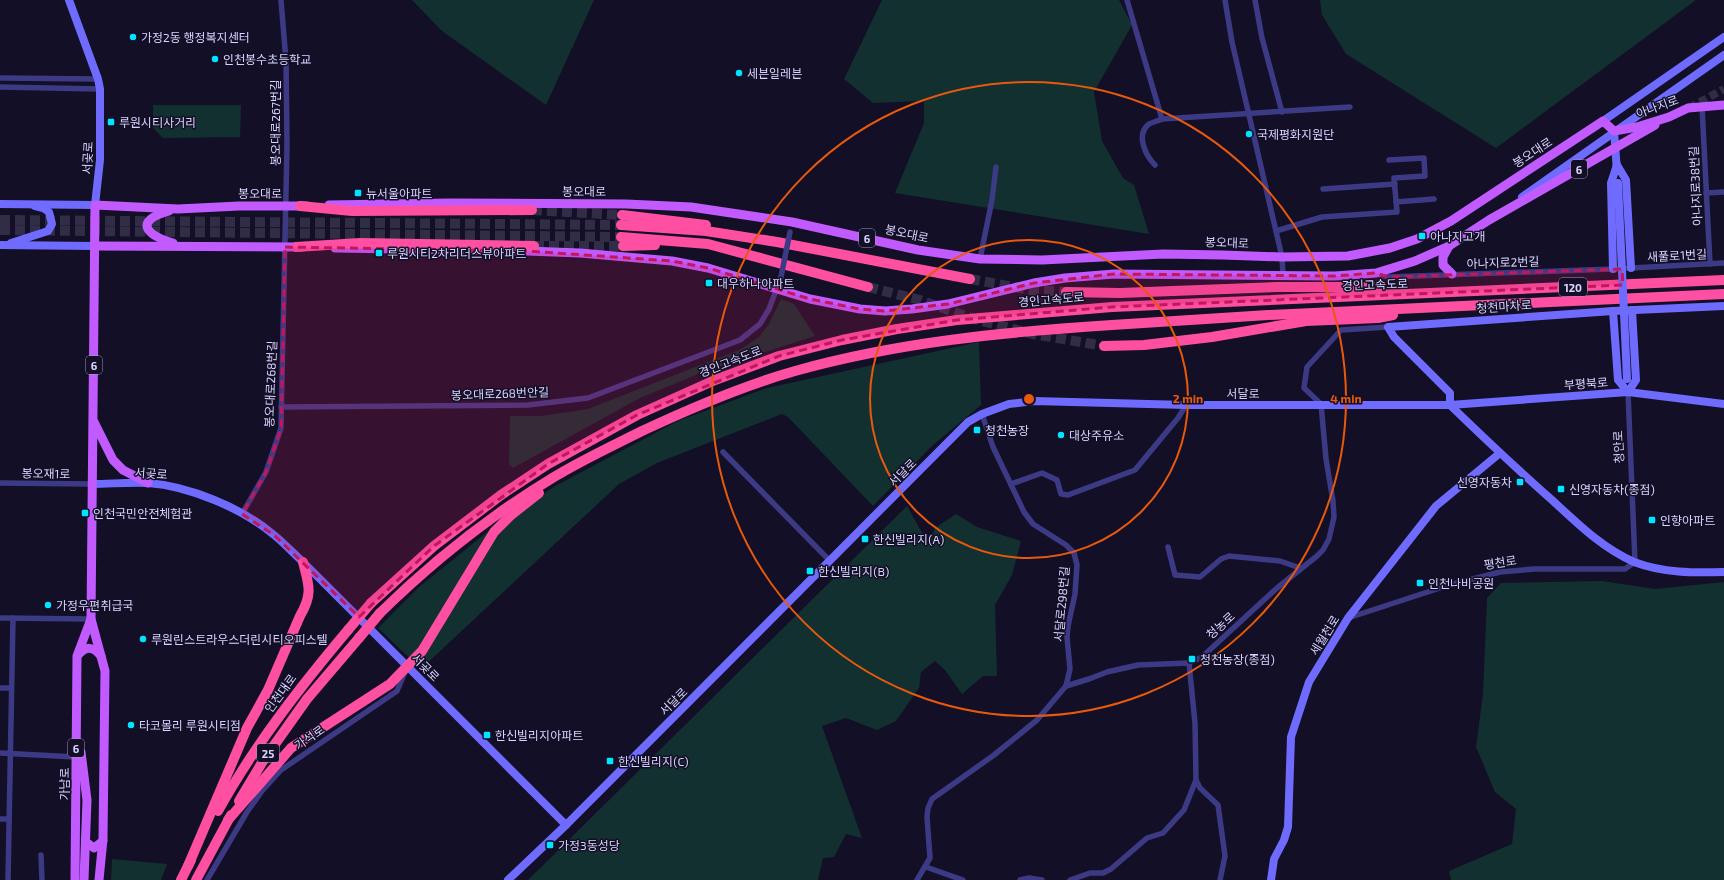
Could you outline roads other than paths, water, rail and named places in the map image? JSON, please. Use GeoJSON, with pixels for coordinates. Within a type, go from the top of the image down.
{"type":"FeatureCollection","features":[{"type":"Feature","properties":{"kind":"highway"},"geometry":{"type":"LineString","coordinates":[[300,206],[352,211],[532,210]]}},
{"type":"Feature","properties":{"kind":"highway"},"geometry":{"type":"LineString","coordinates":[[622,220],[777,242],[970,279]]}},
{"type":"Feature","properties":{"kind":"highway"},"geometry":{"type":"LineString","coordinates":[[622,241],[708,244],[868,287]]}},
{"type":"Feature","properties":{"kind":"highway"},"geometry":{"type":"LineString","coordinates":[[296,247],[360,243],[534,246]]}},
{"type":"Feature","properties":{"kind":"highway","name":"경인고속도로"},"geometry":{"type":"LineString","coordinates":[[434,546],[501,495],[548,464],[637,415],[715,380],[779,356],[842,340],[897,329],[957,320],[1112,307],[1422,295],[1724,280]]}},
{"type":"Feature","properties":{"kind":"highway"},"geometry":{"type":"LineString","coordinates":[[1066,292],[1120,293],[1277,287],[1378,287],[1422,295]]}},
{"type":"Feature","properties":{"kind":"highway","name":"120"},"geometry":{"type":"LineString","coordinates":[[1424,308],[1724,294]]}},
{"type":"Feature","properties":{"kind":"highway"},"geometry":{"type":"LineString","coordinates":[[1104,346],[1144,345],[1181,341],[1306,321],[1378,318],[1424,308]]}},
{"type":"Feature","properties":{"kind":"highway"},"geometry":{"type":"LineString","coordinates":[[228,820],[291,748],[390,684],[422,651],[494,532],[555,476],[674,416],[743,388],[793,372],[898,348],[1024,331],[1209,318],[1424,308]]}},
{"type":"Feature","properties":{"kind":"highway","name":"인천대로"},"geometry":{"type":"LineString","coordinates":[[196,880],[262,761],[302,705],[380,613],[411,583],[442,557],[512,504],[555,476]]}},
{"type":"Feature","properties":{"kind":"highway","name":"인천대로"},"geometry":{"type":"LineString","coordinates":[[181,880],[231,788],[271,728],[306,680],[371,603],[434,546]]}},
{"type":"Feature","properties":{"kind":"highway"},"geometry":{"type":"LineString","coordinates":[[188,866],[247,728],[268,690],[305,606],[310,589],[303,562]]}},
{"type":"Feature","properties":{"kind":"main road","name":"아나지로"},"geometry":{"type":"LineString","coordinates":[[1614,131],[1637,127],[1669,117],[1688,108],[1724,105]]}},
{"type":"Feature","properties":{"kind":"main road","name":"6"},"geometry":{"type":"LineString","coordinates":[[95,246],[285,246],[367,250],[527,251],[672,261],[708,268],[810,299],[860,310],[885,311],[912,310],[948,304],[1034,283],[1065,278],[1114,274],[1335,276],[1376,273],[1415,262],[1449,246],[1489,220],[1669,117]]}},
{"type":"Feature","properties":{"kind":"main road","name":"봉오대로"},"geometry":{"type":"LineString","coordinates":[[96,205],[178,209],[239,206],[450,203],[626,204],[691,207],[792,222],[918,250],[980,259],[1042,260],[1163,254],[1223,254],[1282,257],[1348,256],[1390,248],[1417,239],[1451,221],[1603,121]]}},
{"type":"Feature","properties":{"kind":"main road"},"geometry":{"type":"LineString","coordinates":[[1603,121],[1614,131]]}},
{"type":"Feature","properties":{"kind":"main road","name":"서곶로"},"geometry":{"type":"LineString","coordinates":[[92,484],[96,205]]}},
{"type":"Feature","properties":{"kind":"main road"},"geometry":{"type":"LineString","coordinates":[[178,209],[150,218],[147,229],[152,235],[184,246]]}},
{"type":"Feature","properties":{"kind":"main road"},"geometry":{"type":"LineString","coordinates":[[1449,246],[1443,257],[1443,265],[1452,274]]}},
{"type":"Feature","properties":{"kind":"main road"},"geometry":{"type":"LineString","coordinates":[[93,419],[113,460],[123,470],[148,483]]}},
{"type":"Feature","properties":{"kind":"main road","name":"가남로"},"geometry":{"type":"LineString","coordinates":[[92,484],[91,619],[105,671],[103,841],[99,880]]}},
{"type":"Feature","properties":{"kind":"main road","name":"가남로"},"geometry":{"type":"LineString","coordinates":[[75,880],[77,656],[91,619]]}},
{"type":"Feature","properties":{"kind":"main road"},"geometry":{"type":"LineString","coordinates":[[77,656],[82,650],[91,648],[96,650],[101,656]]}},
{"type":"Feature","properties":{"kind":"main road"},"geometry":{"type":"LineString","coordinates":[[77,722],[87,800],[84,880]]}},
{"type":"Feature","properties":{"kind":"main road"},"geometry":{"type":"LineString","coordinates":[[86,842],[94,848],[103,841]]}},
{"type":"Feature","properties":{"kind":"street","name":"서곶로"},"geometry":{"type":"LineString","coordinates":[[69,0],[98,79],[100,89],[100,160],[96,205]]}},
{"type":"Feature","properties":{"kind":"street","name":"봉오대로267번길"},"geometry":{"type":"LineString","coordinates":[[281,0],[286,61],[287,145],[285,246]]}},
{"type":"Feature","properties":{"kind":"street"},"geometry":{"type":"LineString","coordinates":[[1127,0],[1162,119]]}},
{"type":"Feature","properties":{"kind":"street"},"geometry":{"type":"LineString","coordinates":[[1225,0],[1232,42],[1282,257],[1283,275]]}},
{"type":"Feature","properties":{"kind":"street"},"geometry":{"type":"LineString","coordinates":[[1255,0],[1262,38],[1282,112]]}},
{"type":"Feature","properties":{"kind":"street","name":"봉오대로"},"geometry":{"type":"LineString","coordinates":[[1603,121],[1724,37]]}},
{"type":"Feature","properties":{"kind":"street"},"geometry":{"type":"LineString","coordinates":[[1489,220],[1724,55]]}},
{"type":"Feature","properties":{"kind":"street"},"geometry":{"type":"LineString","coordinates":[[0,78],[98,79]]}},
{"type":"Feature","properties":{"kind":"street"},"geometry":{"type":"LineString","coordinates":[[0,87],[100,89]]}},
{"type":"Feature","properties":{"kind":"street","name":"아나지로38번길"},"geometry":{"type":"LineString","coordinates":[[1702,106],[1710,264]]}},
{"type":"Feature","properties":{"kind":"street"},"geometry":{"type":"LineString","coordinates":[[1155,165],[1148,158],[1145,151],[1144,134],[1149,125],[1162,119],[1350,107]]}},
{"type":"Feature","properties":{"kind":"street"},"geometry":{"type":"LineString","coordinates":[[1613,269],[1611,183],[1617,165],[1614,131]]}},
{"type":"Feature","properties":{"kind":"street"},"geometry":{"type":"LineString","coordinates":[[1276,231],[1322,217],[1397,212],[1394,178],[1425,176],[1424,158],[1389,160]]}},
{"type":"Feature","properties":{"kind":"street"},"geometry":{"type":"LineString","coordinates":[[1617,165],[1626,180],[1631,268]]}},
{"type":"Feature","properties":{"kind":"street","name":"청안로"},"geometry":{"type":"LineString","coordinates":[[1617,165],[1635,562]]}},
{"type":"Feature","properties":{"kind":"street"},"geometry":{"type":"LineString","coordinates":[[980,259],[992,200],[996,167]]}},
{"type":"Feature","properties":{"kind":"street"},"geometry":{"type":"LineString","coordinates":[[1323,189],[1395,184]]}},
{"type":"Feature","properties":{"kind":"street"},"geometry":{"type":"LineString","coordinates":[[1706,193],[1724,192]]}},
{"type":"Feature","properties":{"kind":"street"},"geometry":{"type":"LineString","coordinates":[[1396,202],[1434,200]]}},
{"type":"Feature","properties":{"kind":"street","name":"봉오대로"},"geometry":{"type":"LineString","coordinates":[[0,204],[96,205]]}},
{"type":"Feature","properties":{"kind":"street"},"geometry":{"type":"LineString","coordinates":[[3,246],[48,231],[52,224],[49,212],[43,208],[29,204]]}},
{"type":"Feature","properties":{"kind":"street","name":"봉오대로268번안길"},"geometry":{"type":"LineString","coordinates":[[281,407],[528,406],[588,398],[740,340],[760,324],[769,309],[775,289],[781,277],[792,222]]}},
{"type":"Feature","properties":{"kind":"street"},"geometry":{"type":"LineString","coordinates":[[3,246],[95,246]]}},
{"type":"Feature","properties":{"kind":"street","name":"봉오대로268번길"},"geometry":{"type":"LineString","coordinates":[[242,514],[266,472],[281,428],[285,246]]}},
{"type":"Feature","properties":{"kind":"street","name":"새풀로1번길"},"geometry":{"type":"LineString","coordinates":[[1631,268],[1724,263]]}},
{"type":"Feature","properties":{"kind":"street","name":"아나지로2번길"},"geometry":{"type":"LineString","coordinates":[[1376,273],[1389,277],[1631,268]]}},
{"type":"Feature","properties":{"kind":"street","name":"청천마차로"},"geometry":{"type":"LineString","coordinates":[[1388,327],[1613,311],[1724,306]]}},
{"type":"Feature","properties":{"kind":"street"},"geometry":{"type":"LineString","coordinates":[[1613,311],[1618,380],[1628,392],[1636,380],[1632,310]]}},
{"type":"Feature","properties":{"kind":"street"},"geometry":{"type":"LineString","coordinates":[[1322,404],[1304,388],[1307,367],[1341,330],[1388,327],[1394,337],[1450,393],[1450,405],[1500,453],[1586,531],[1613,551],[1635,562],[1668,571],[1690,573],[1724,572]]}},
{"type":"Feature","properties":{"kind":"street","name":"부평북로"},"geometry":{"type":"LineString","coordinates":[[1450,405],[1628,392],[1724,404]]}},
{"type":"Feature","properties":{"kind":"street","name":"서달로"},"geometry":{"type":"LineString","coordinates":[[508,880],[566,825],[968,422],[982,414],[1009,404],[1034,401],[1186,405],[1450,405]]}},
{"type":"Feature","properties":{"kind":"street","name":"청농로"},"geometry":{"type":"LineString","coordinates":[[1189,663],[1202,657],[1300,568],[1323,550],[1329,539],[1332,528],[1333,501],[1326,459],[1322,404]]}},
{"type":"Feature","properties":{"kind":"street"},"geometry":{"type":"LineString","coordinates":[[1011,484],[1042,473],[1057,480],[1061,494],[1068,496],[1135,470],[1178,418],[1186,405]]}},
{"type":"Feature","properties":{"kind":"street","name":"서달로298번길"},"geometry":{"type":"LineString","coordinates":[[917,880],[930,858],[927,817],[928,808],[932,799],[994,755],[1037,720],[1066,686],[1070,669],[1068,626],[1075,594],[1077,565],[1074,553],[1066,545],[1033,524],[1024,512],[993,447],[982,414]]}},
{"type":"Feature","properties":{"kind":"street"},"geometry":{"type":"LineString","coordinates":[[723,452],[830,561]]}},
{"type":"Feature","properties":{"kind":"street","name":"세월천로"},"geometry":{"type":"LineString","coordinates":[[1271,880],[1274,859],[1284,840],[1288,826],[1291,737],[1309,682],[1348,618],[1436,506],[1500,453]]}},
{"type":"Feature","properties":{"kind":"street","name":"봉오재1로"},"geometry":{"type":"LineString","coordinates":[[0,483],[92,484]]}},
{"type":"Feature","properties":{"kind":"street","name":"서곶로"},"geometry":{"type":"LineString","coordinates":[[92,484],[148,483],[180,488],[208,498],[242,514],[274,535],[408,665],[566,825]]}},
{"type":"Feature","properties":{"kind":"street"},"geometry":{"type":"LineString","coordinates":[[1168,547],[1175,575],[1200,577],[1220,559],[1229,556],[1280,561],[1300,568]]}},
{"type":"Feature","properties":{"kind":"street","name":"평천로"},"geometry":{"type":"LineString","coordinates":[[1348,618],[1446,586],[1500,572],[1534,569],[1625,570],[1635,562]]}},
{"type":"Feature","properties":{"kind":"street"},"geometry":{"type":"LineString","coordinates":[[0,618],[91,619]]}},
{"type":"Feature","properties":{"kind":"street"},"geometry":{"type":"LineString","coordinates":[[8,880],[13,618]]}},
{"type":"Feature","properties":{"kind":"street"},"geometry":{"type":"LineString","coordinates":[[1066,686],[1090,680],[1107,672],[1138,665],[1189,663],[1195,723],[1196,780],[1184,810],[1163,832],[1147,838],[1111,869],[1103,873],[1090,872],[1070,880]]}},
{"type":"Feature","properties":{"kind":"street","name":"가석로"},"geometry":{"type":"LineString","coordinates":[[207,880],[247,812],[262,791],[281,770],[397,691],[408,665]]}},
{"type":"Feature","properties":{"kind":"street"},"geometry":{"type":"LineString","coordinates":[[0,688],[11,688]]}},
{"type":"Feature","properties":{"kind":"street"},"geometry":{"type":"LineString","coordinates":[[0,753],[76,757]]}},
{"type":"Feature","properties":{"kind":"street"},"geometry":{"type":"LineString","coordinates":[[1196,780],[1200,788],[1218,805],[1225,856],[1220,880]]}},
{"type":"Feature","properties":{"kind":"street"},"geometry":{"type":"LineString","coordinates":[[0,819],[9,819]]}},
{"type":"Feature","properties":{"kind":"street"},"geometry":{"type":"LineString","coordinates":[[41,855],[42,880]]}},
{"type":"Feature","properties":{"kind":"street"},"geometry":{"type":"LineString","coordinates":[[926,867],[963,880]]}},
{"type":"Feature","properties":{"kind":"street"},"geometry":{"type":"LineString","coordinates":[[1020,880],[1034,878],[1042,880]]}},
{"type":"Feature","properties":{"kind":"tunnel"},"geometry":{"type":"LineString","coordinates":[[1689,108],[1724,89]]}},
{"type":"Feature","properties":{"kind":"tunnel"},"geometry":{"type":"LineString","coordinates":[[532,210],[622,215]]}},
{"type":"Feature","properties":{"kind":"tunnel"},"geometry":{"type":"LineString","coordinates":[[0,220],[621,225]]}},
{"type":"Feature","properties":{"kind":"tunnel"},"geometry":{"type":"LineString","coordinates":[[0,230],[621,237]]}},
{"type":"Feature","properties":{"kind":"tunnel"},"geometry":{"type":"LineString","coordinates":[[534,246],[623,246]]}},
{"type":"Feature","properties":{"kind":"tunnel"},"geometry":{"type":"LineString","coordinates":[[970,279],[1031,290],[1066,292]]}},
{"type":"Feature","properties":{"kind":"tunnel"},"geometry":{"type":"LineString","coordinates":[[868,287],[920,300],[974,319],[1033,334],[1104,346]]}},
{"type":"Feature","properties":{"kind":"place","name":"가정2동 행정복지센터"},"geometry":{"type":"Point","coordinates":[133,37]}},
{"type":"Feature","properties":{"kind":"place","name":"인천봉수초등학교"},"geometry":{"type":"Point","coordinates":[215,59]}},
{"type":"Feature","properties":{"kind":"place","name":"세븐일레븐"},"geometry":{"type":"Point","coordinates":[739,73]}},
{"type":"Feature","properties":{"kind":"place","name":"루원시티사거리"},"geometry":{"type":"Point","coordinates":[111,122]}},
{"type":"Feature","properties":{"kind":"place","name":"국제평화지원단"},"geometry":{"type":"Point","coordinates":[1249,134]}},
{"type":"Feature","properties":{"kind":"place","name":"뉴서울아파트"},"geometry":{"type":"Point","coordinates":[358,193]}},
{"type":"Feature","properties":{"kind":"place","name":"아나지고개"},"geometry":{"type":"Point","coordinates":[1422,236]}},
{"type":"Feature","properties":{"kind":"place","name":"루원시티2차리더스뷰아파트"},"geometry":{"type":"Point","coordinates":[379,253]}},
{"type":"Feature","properties":{"kind":"place","name":"대우하나아파트"},"geometry":{"type":"Point","coordinates":[709,283]}},
{"type":"Feature","properties":{"kind":"place","name":"청천농장"},"geometry":{"type":"Point","coordinates":[977,430]}},
{"type":"Feature","properties":{"kind":"place","name":"대상주유소"},"geometry":{"type":"Point","coordinates":[1061,435]}},
{"type":"Feature","properties":{"kind":"place","name":"신영자동차"},"geometry":{"type":"Point","coordinates":[1520,482]}},
{"type":"Feature","properties":{"kind":"place","name":"신영자동차(종점)"},"geometry":{"type":"Point","coordinates":[1561,489]}},
{"type":"Feature","properties":{"kind":"place","name":"인천국민안전체험관"},"geometry":{"type":"Point","coordinates":[85,513]}},
{"type":"Feature","properties":{"kind":"place","name":"인향아파트"},"geometry":{"type":"Point","coordinates":[1652,520]}},
{"type":"Feature","properties":{"kind":"place","name":"한신빌리지(A)"},"geometry":{"type":"Point","coordinates":[865,539]}},
{"type":"Feature","properties":{"kind":"place","name":"한신빌리지(B)"},"geometry":{"type":"Point","coordinates":[810,571]}},
{"type":"Feature","properties":{"kind":"place","name":"인천나비공원"},"geometry":{"type":"Point","coordinates":[1420,583]}},
{"type":"Feature","properties":{"kind":"place","name":"가정우편취급국"},"geometry":{"type":"Point","coordinates":[48,605]}},
{"type":"Feature","properties":{"kind":"place","name":"루원린스트라우스더린시티오피스텔"},"geometry":{"type":"Point","coordinates":[143,639]}},
{"type":"Feature","properties":{"kind":"place","name":"청천농장(종점)"},"geometry":{"type":"Point","coordinates":[1192,659]}},
{"type":"Feature","properties":{"kind":"place","name":"타코몰리 루원시티점"},"geometry":{"type":"Point","coordinates":[131,725]}},
{"type":"Feature","properties":{"kind":"place","name":"한신빌리지아파트"},"geometry":{"type":"Point","coordinates":[487,735]}},
{"type":"Feature","properties":{"kind":"place","name":"한신빌리지(C)"},"geometry":{"type":"Point","coordinates":[610,761]}},
{"type":"Feature","properties":{"kind":"place","name":"가정3동성당"},"geometry":{"type":"Point","coordinates":[550,845]}}]}
